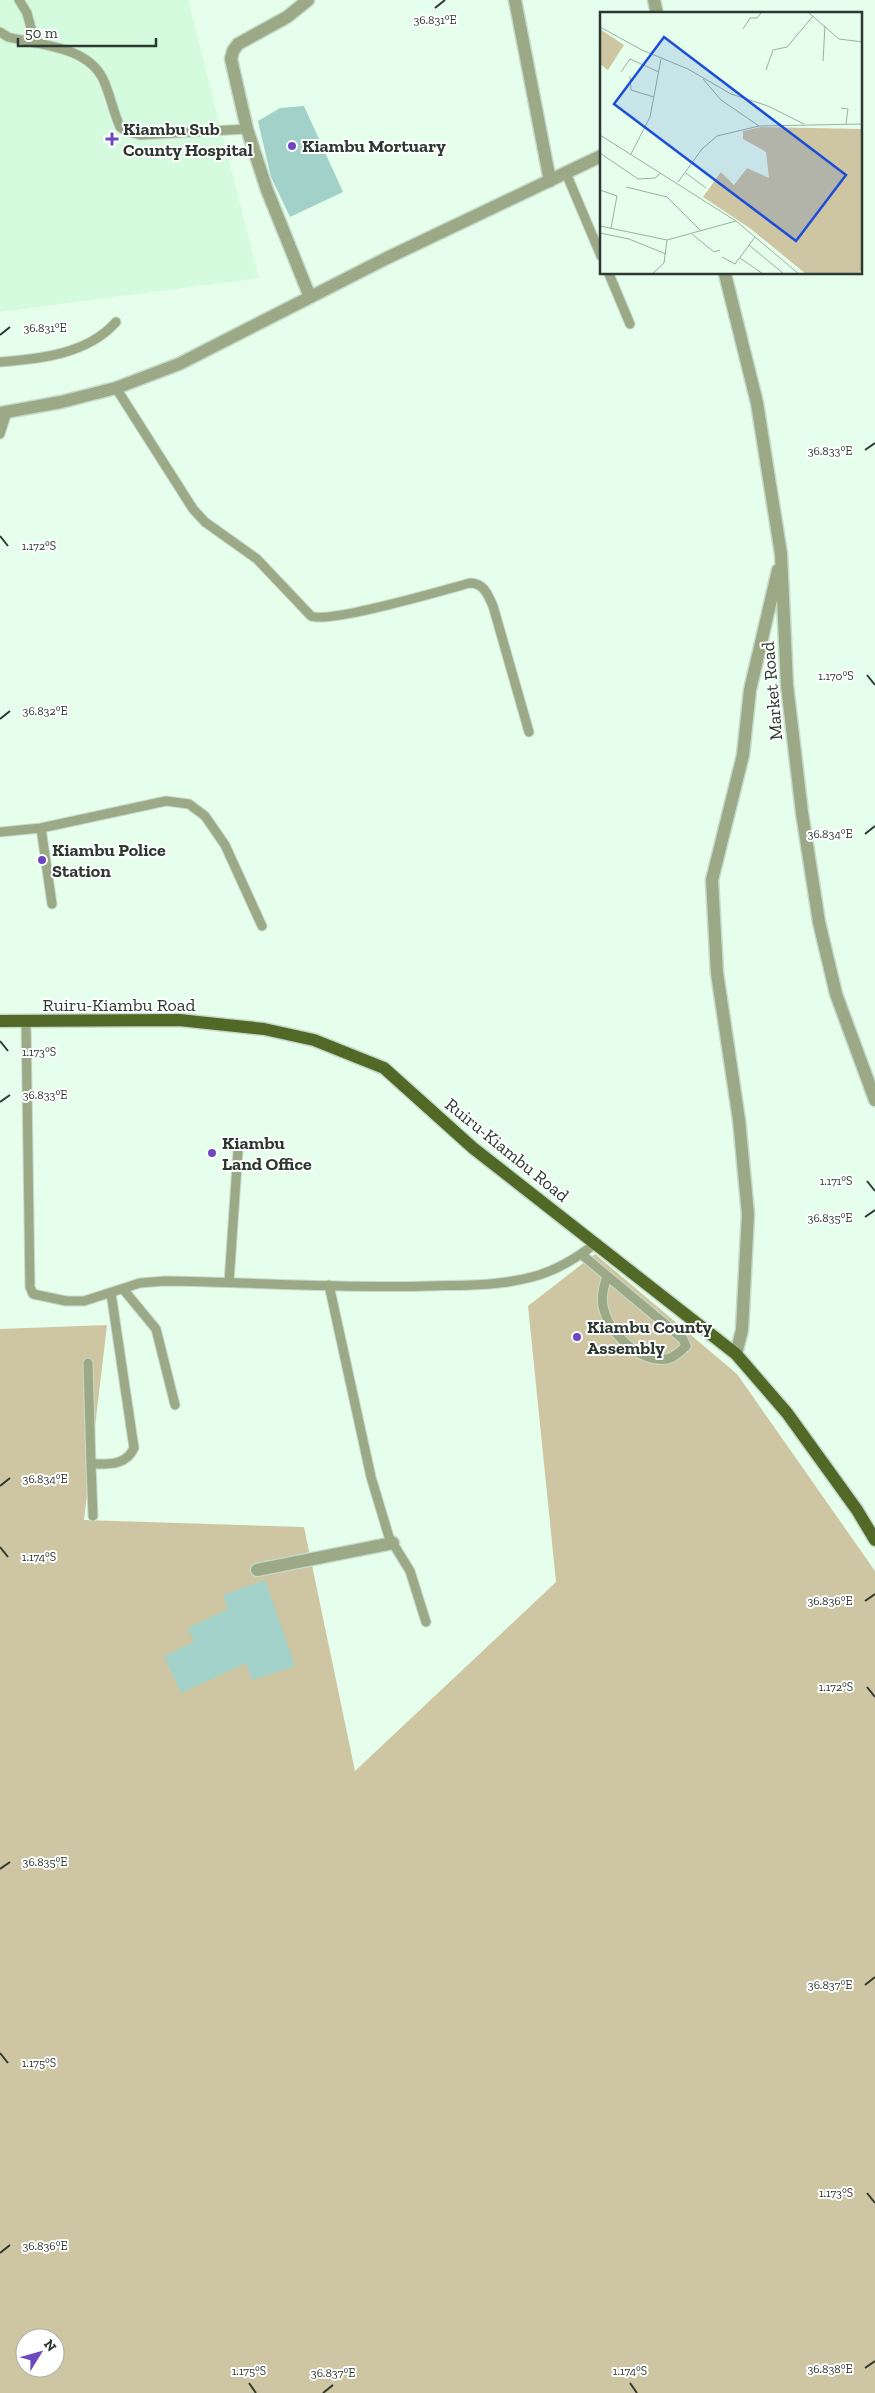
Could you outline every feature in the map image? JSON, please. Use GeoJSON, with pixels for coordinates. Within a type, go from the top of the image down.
{"type":"FeatureCollection","features":[{"type":"Feature","properties":{"kind":"main road","name":"Ruiru-Kiambu Road"},"geometry":{"type":"LineString","coordinates":[[0,1022],[179,1020],[264,1029],[314,1040],[384,1068],[473,1148],[736,1354],[787,1413],[857,1510],[875,1540]]}},
{"type":"Feature","properties":{"kind":"street"},"geometry":{"type":"LineString","coordinates":[[308,0],[287,17],[238,44],[230,59],[247,129],[267,190],[310,297]]}},
{"type":"Feature","properties":{"kind":"street"},"geometry":{"type":"LineString","coordinates":[[515,0],[550,181]]}},
{"type":"Feature","properties":{"kind":"street"},"geometry":{"type":"LineString","coordinates":[[4,412],[61,402],[116,388],[179,364],[387,258],[600,156]]}},
{"type":"Feature","properties":{"kind":"street","name":"Market Road"},"geometry":{"type":"LineString","coordinates":[[725,275],[757,403],[781,554],[787,685],[802,813],[819,922],[836,994],[875,1100]]}},
{"type":"Feature","properties":{"kind":"street"},"geometry":{"type":"LineString","coordinates":[[736,1354],[743,1320],[748,1214],[738,1120],[717,973],[712,880],[743,755],[750,690],[781,554]]}},
{"type":"Feature","properties":{"kind":"street"},"geometry":{"type":"LineString","coordinates":[[258,1570],[393,1543]]}},
{"type":"Feature","properties":{"kind":"lane"},"geometry":{"type":"LineString","coordinates":[[19,0],[26,13],[35,44]]}},
{"type":"Feature","properties":{"kind":"lane"},"geometry":{"type":"LineString","coordinates":[[0,32],[8,37],[73,53],[89,62],[103,80],[120,127],[126,131],[140,135],[247,129]]}},
{"type":"Feature","properties":{"kind":"lane"},"geometry":{"type":"LineString","coordinates":[[566,173],[600,254]]}},
{"type":"Feature","properties":{"kind":"lane"},"geometry":{"type":"LineString","coordinates":[[609,275],[630,324]]}},
{"type":"Feature","properties":{"kind":"lane"},"geometry":{"type":"LineString","coordinates":[[0,362],[30,360],[69,351],[106,334],[116,322]]}},
{"type":"Feature","properties":{"kind":"lane"},"geometry":{"type":"LineString","coordinates":[[116,388],[193,509],[205,522],[257,559],[311,616],[322,619],[384,606],[470,583],[480,585],[488,595],[493,606],[528,732]]}},
{"type":"Feature","properties":{"kind":"lane"},"geometry":{"type":"LineString","coordinates":[[0,434],[4,412]]}},
{"type":"Feature","properties":{"kind":"lane"},"geometry":{"type":"LineString","coordinates":[[0,832],[41,828],[166,801],[189,804],[205,816],[225,845],[262,926]]}},
{"type":"Feature","properties":{"kind":"lane"},"geometry":{"type":"LineString","coordinates":[[41,828],[52,904]]}},
{"type":"Feature","properties":{"kind":"lane"},"geometry":{"type":"LineString","coordinates":[[26,1022],[30,1287],[32,1294],[38,1297],[66,1301],[84,1301],[140,1283],[229,1282],[402,1287],[476,1285],[510,1281],[549,1271],[581,1254],[596,1243]]}},
{"type":"Feature","properties":{"kind":"lane"},"geometry":{"type":"LineString","coordinates":[[229,1282],[238,1151]]}},
{"type":"Feature","properties":{"kind":"lane"},"geometry":{"type":"LineString","coordinates":[[581,1254],[683,1339],[686,1346],[679,1353],[668,1359],[642,1355],[631,1348],[610,1322],[603,1307],[602,1296],[607,1276]]}},
{"type":"Feature","properties":{"kind":"lane"},"geometry":{"type":"LineString","coordinates":[[329,1285],[371,1477],[389,1537],[410,1571],[426,1622]]}},
{"type":"Feature","properties":{"kind":"lane"},"geometry":{"type":"LineString","coordinates":[[123,1289],[156,1329],[175,1405]]}},
{"type":"Feature","properties":{"kind":"lane"},"geometry":{"type":"LineString","coordinates":[[90,1464],[112,1465],[122,1462],[131,1455],[134,1448],[111,1293]]}},
{"type":"Feature","properties":{"kind":"lane"},"geometry":{"type":"LineString","coordinates":[[88,1363],[93,1516]]}},
{"type":"Feature","properties":{"kind":"shaded area","name":"Kiambu Sub County Hospital"},"geometry":{"type":"Polygon","coordinates":[[[0,0],[188,0],[259,278],[0,312],[0,0]]]}},
{"type":"Feature","properties":{"kind":"shaded area"},"geometry":{"type":"Polygon","coordinates":[[[595,1254],[737,1374],[875,1571],[875,2393],[0,2393],[0,1329],[107,1325],[84,1520],[304,1527],[355,1771],[556,1582],[528,1306],[595,1254]]]}},
{"type":"Feature","properties":{"kind":"building","name":"Kiambu Mortuary"},"geometry":{"type":"Polygon","coordinates":[[[304,106],[343,192],[290,217],[271,177],[258,121],[280,108],[304,106]]]}},
{"type":"Feature","properties":{"kind":"building"},"geometry":{"type":"Polygon","coordinates":[[[265,1580],[295,1666],[252,1680],[246,1663],[181,1693],[164,1656],[194,1642],[188,1628],[228,1609],[223,1595],[265,1580]]]}},
{"type":"Feature","properties":{"kind":"place","name":"Kiambu Sub County Hospital"},"geometry":{"type":"Point","coordinates":[112,139]}},
{"type":"Feature","properties":{"kind":"place","name":"Kiambu Mortuary"},"geometry":{"type":"Point","coordinates":[292,146]}},
{"type":"Feature","properties":{"kind":"place","name":"Kiambu Police Station"},"geometry":{"type":"Point","coordinates":[42,860]}},
{"type":"Feature","properties":{"kind":"place","name":"Kiambu Land Office"},"geometry":{"type":"Point","coordinates":[212,1153]}},
{"type":"Feature","properties":{"kind":"place","name":"Kiambu County Assembly"},"geometry":{"type":"Point","coordinates":[577,1337]}}]}
